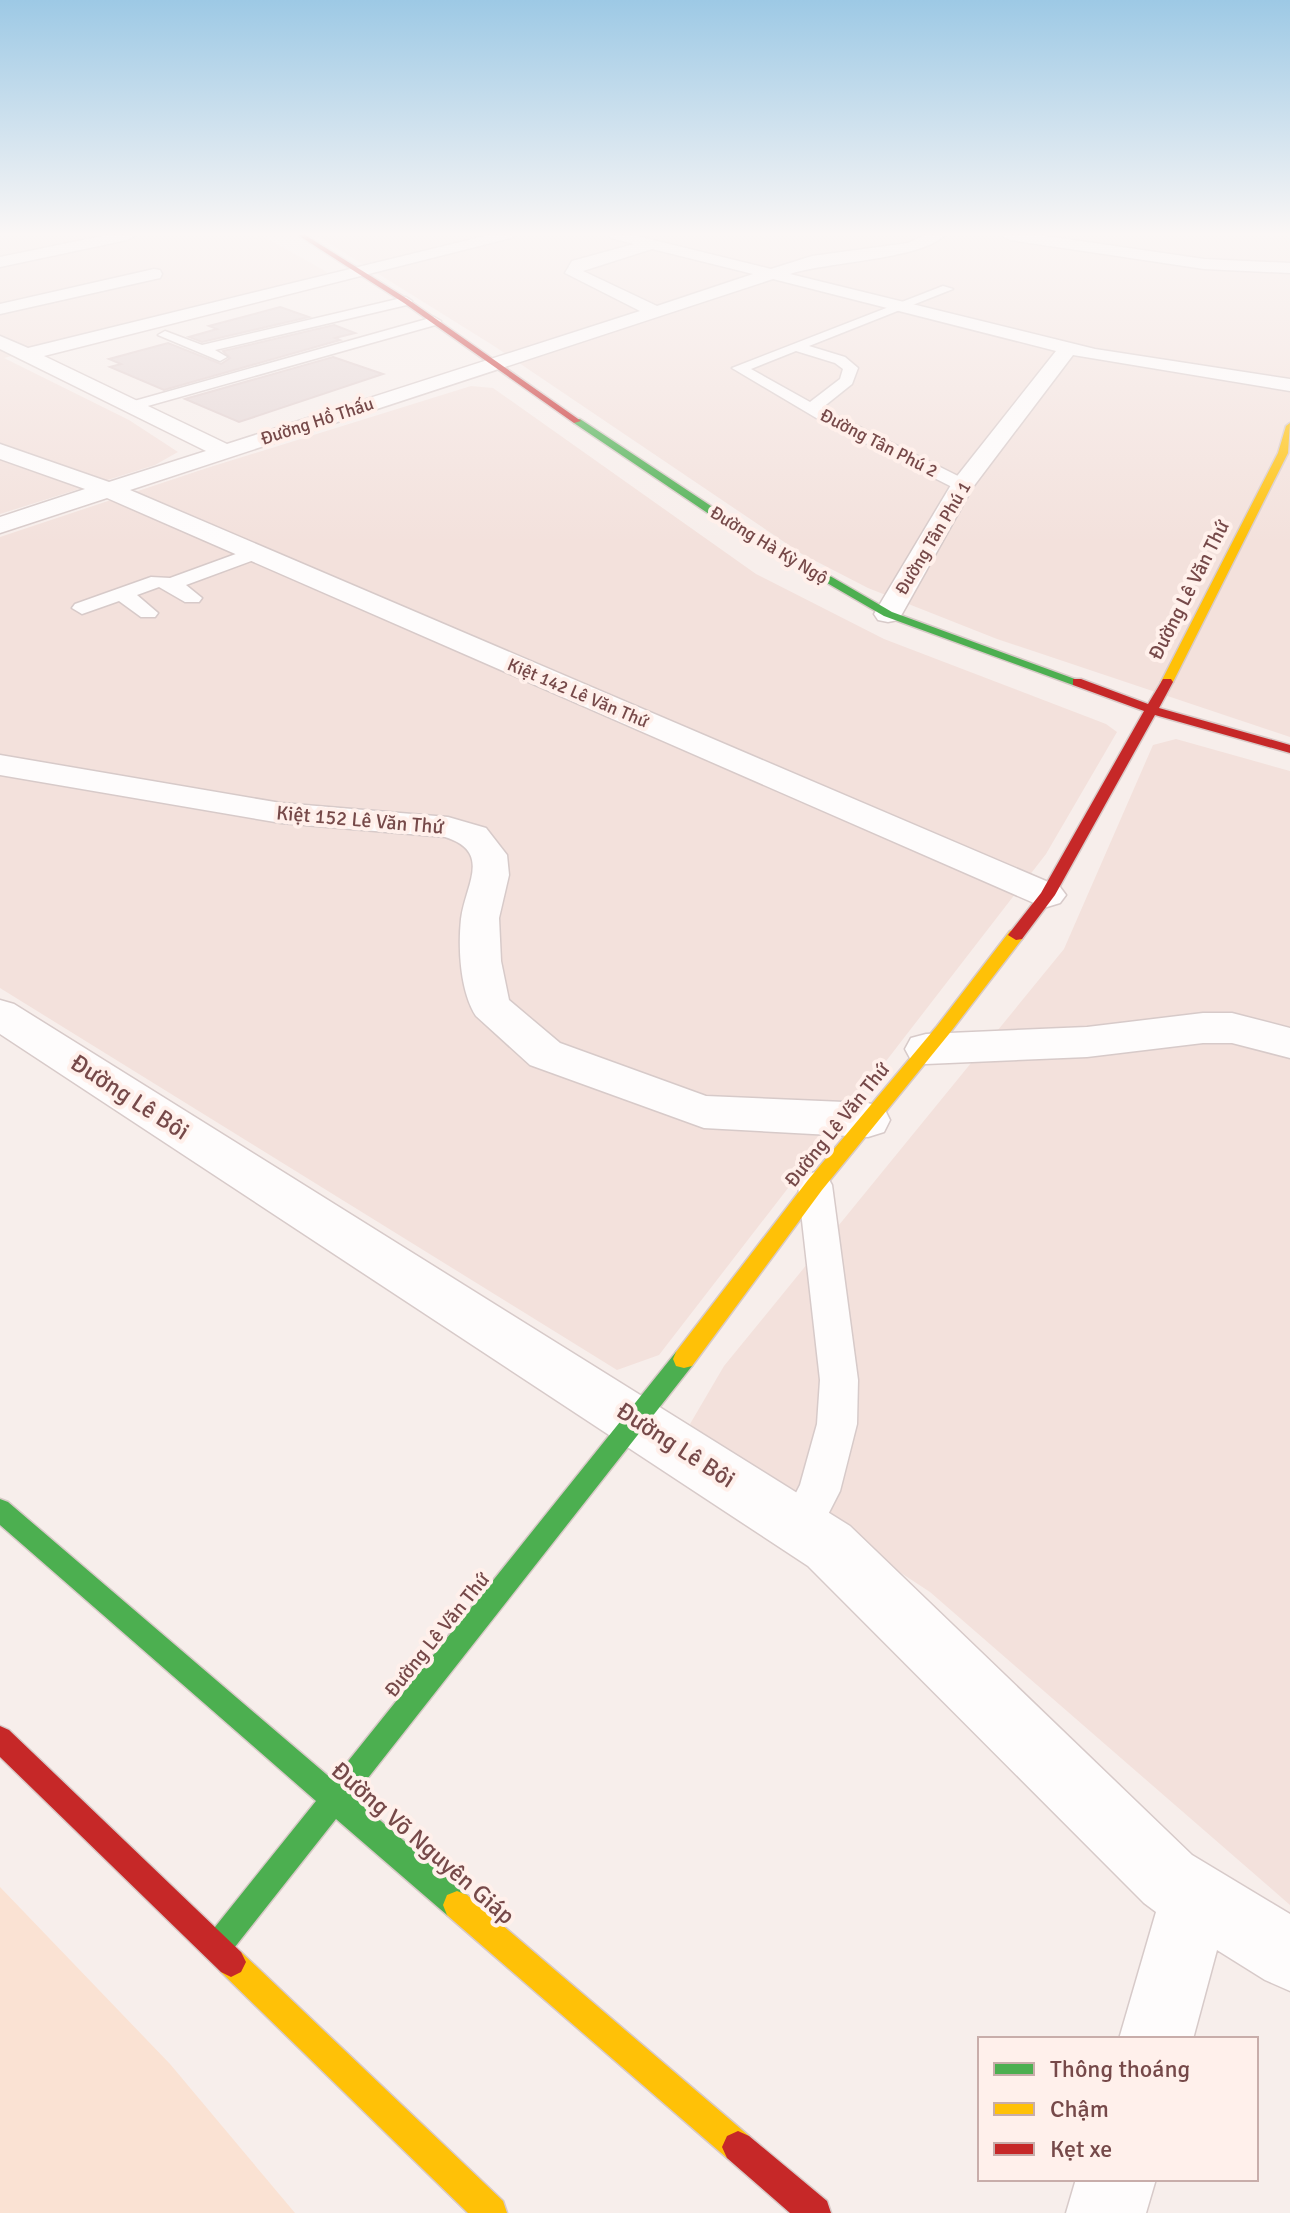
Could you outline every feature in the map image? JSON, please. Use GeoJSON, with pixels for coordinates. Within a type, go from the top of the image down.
{"type":"FeatureCollection","features":[{"type":"Feature","properties":{"kind":"street"},"geometry":{"type":"LineString","coordinates":[[29,354],[94,338]]}},
{"type":"Feature","properties":{"kind":"street","name":"Đường Hà Kỳ Ngộ"},"geometry":{"type":"LineString","coordinates":[[458,338],[719,516],[888,614],[1153,710],[1290,749]]}},
{"type":"Feature","properties":{"kind":"street","name":"Đường Hồ Thấu"},"geometry":{"type":"LineString","coordinates":[[0,525],[576,338]]}},
{"type":"Feature","properties":{"kind":"street"},"geometry":{"type":"LineString","coordinates":[[1025,338],[1068,349],[1290,385]]}},
{"type":"Feature","properties":{"kind":"street"},"geometry":{"type":"LineString","coordinates":[[0,342],[224,451]]}},
{"type":"Feature","properties":{"kind":"street","name":"Đường Tân Phú 1"},"geometry":{"type":"LineString","coordinates":[[888,614],[962,485],[1068,349]]}},
{"type":"Feature","properties":{"kind":"street","name":"Đường Lê Văn Thứ"},"geometry":{"type":"LineString","coordinates":[[217,1947],[637,1420],[815,1185],[1047,895],[1153,710],[1283,453],[1290,426]]}},
{"type":"Feature","properties":{"kind":"street","name":"Kiệt 142 Lê Văn Thứ"},"geometry":{"type":"LineString","coordinates":[[0,451],[109,490],[1047,895]]}},
{"type":"Feature","properties":{"kind":"street","name":"Kiệt 152 Lê Văn Thứ"},"geometry":{"type":"LineString","coordinates":[[0,765],[281,813],[448,827],[474,835],[489,855],[491,875],[480,918],[481,961],[490,1006],[545,1054],[704,1112],[868,1120]]}},
{"type":"Feature","properties":{"kind":"street","name":"Đường Lê Bôi"},"geometry":{"type":"LineString","coordinates":[[0,1014],[829,1546],[1168,1879],[1290,1955]]}},
{"type":"Feature","properties":{"kind":"street"},"geometry":{"type":"LineString","coordinates":[[926,1049],[1087,1042],[1203,1028],[1232,1028],[1290,1043]]}},
{"type":"Feature","properties":{"kind":"street","name":"Đường Võ Nguyên Giáp"},"geometry":{"type":"LineString","coordinates":[[0,1510],[815,2213]]}},
{"type":"Feature","properties":{"kind":"street"},"geometry":{"type":"LineString","coordinates":[[0,1739],[491,2213]]}},
{"type":"Feature","properties":{"kind":"street"},"geometry":{"type":"LineString","coordinates":[[1157,2037],[1196,1896]]}},
{"type":"Feature","properties":{"kind":"street"},"geometry":{"type":"LineString","coordinates":[[1106,2213],[1115,2181]]}},
{"type":"Feature","properties":{"kind":"lane"},"geometry":{"type":"LineString","coordinates":[[173,338],[256,371]]}},
{"type":"Feature","properties":{"kind":"lane"},"geometry":{"type":"LineString","coordinates":[[201,349],[247,338]]}},
{"type":"Feature","properties":{"kind":"lane"},"geometry":{"type":"LineString","coordinates":[[132,406],[373,338]]}},
{"type":"Feature","properties":{"kind":"lane","name":"Đường Tân Phú 2"},"geometry":{"type":"LineString","coordinates":[[821,338],[739,368],[811,409],[962,485]]}},
{"type":"Feature","properties":{"kind":"lane"},"geometry":{"type":"LineString","coordinates":[[797,347],[840,360],[851,368],[847,381],[811,409]]}},
{"type":"Feature","properties":{"kind":"lane"},"geometry":{"type":"LineString","coordinates":[[171,584],[255,553]]}},
{"type":"Feature","properties":{"kind":"lane"},"geometry":{"type":"LineString","coordinates":[[82,608],[121,588],[158,581],[171,584],[192,598]]}},
{"type":"Feature","properties":{"kind":"lane"},"geometry":{"type":"LineString","coordinates":[[121,588],[148,613]]}},
{"type":"Feature","properties":{"kind":"lane"},"geometry":{"type":"LineString","coordinates":[[800,1526],[819,1491],[828,1460],[837,1424],[839,1380],[815,1185]]}},
{"type":"Feature","properties":{"kind":"shaded area"},"geometry":{"type":"Polygon","coordinates":[[[0,338],[82,338],[4,358],[129,420],[178,452],[155,465],[0,514],[0,338]]]}},
{"type":"Feature","properties":{"kind":"shaded area"},"geometry":{"type":"Polygon","coordinates":[[[482,338],[1290,338],[1290,737],[997,639],[868,588],[802,554],[482,338]]]}},
{"type":"Feature","properties":{"kind":"shaded area"},"geometry":{"type":"Polygon","coordinates":[[[471,386],[493,388],[756,574],[884,639],[1106,724],[1117,732],[1046,854],[659,1355],[617,1370],[0,988],[0,537],[207,468],[471,386]]]}},
{"type":"Feature","properties":{"kind":"shaded area"},"geometry":{"type":"Polygon","coordinates":[[[1176,739],[1290,771],[1290,1905],[930,1592],[712,1449],[690,1424],[724,1366],[1064,949],[1153,745],[1176,739]]]}},
{"type":"Feature","properties":{"kind":"sand"},"geometry":{"type":"Polygon","coordinates":[[[0,1887],[170,2064],[295,2213],[0,2213],[0,1887]]]}},
{"type":"Feature","properties":{"kind":"building"},"geometry":{"type":"Polygon","coordinates":[[[192,338],[218,338],[202,342],[192,338]]]}},
{"type":"Feature","properties":{"kind":"building"},"geometry":{"type":"Polygon","coordinates":[[[277,338],[340,340],[164,390],[110,367],[121,364],[109,359],[168,343],[221,364],[230,358],[223,351],[277,338]]]}},
{"type":"Feature","properties":{"kind":"building"},"geometry":{"type":"Polygon","coordinates":[[[333,357],[383,374],[239,422],[185,399],[333,357]]]}},
{"type":"Feature","properties":{"kind":"traffic: fast"},"geometry":{"type":"LineString","coordinates":[[577,421],[719,516],[888,614],[1077,682]]}},
{"type":"Feature","properties":{"kind":"traffic: fast"},"geometry":{"type":"LineString","coordinates":[[217,1947],[684,1359]]}},
{"type":"Feature","properties":{"kind":"traffic: fast"},"geometry":{"type":"LineString","coordinates":[[0,1510],[457,1905]]}},
{"type":"Feature","properties":{"kind":"traffic: slow"},"geometry":{"type":"LineString","coordinates":[[1167,682],[1283,453],[1290,426]]}},
{"type":"Feature","properties":{"kind":"traffic: slow"},"geometry":{"type":"LineString","coordinates":[[684,1359],[815,1185],[943,1030],[1016,935]]}},
{"type":"Feature","properties":{"kind":"traffic: slow"},"geometry":{"type":"LineString","coordinates":[[457,1905],[738,2147]]}},
{"type":"Feature","properties":{"kind":"traffic: slow"},"geometry":{"type":"LineString","coordinates":[[231,1962],[491,2213]]}},
{"type":"Feature","properties":{"kind":"traffic: jam"},"geometry":{"type":"LineString","coordinates":[[460,338],[577,421]]}},
{"type":"Feature","properties":{"kind":"traffic: jam"},"geometry":{"type":"LineString","coordinates":[[1077,682],[1153,710],[1290,749]]}},
{"type":"Feature","properties":{"kind":"traffic: jam"},"geometry":{"type":"LineString","coordinates":[[1016,935],[1047,895],[1167,682]]}},
{"type":"Feature","properties":{"kind":"traffic: jam"},"geometry":{"type":"LineString","coordinates":[[0,1739],[231,1962]]}},
{"type":"Feature","properties":{"kind":"traffic: jam"},"geometry":{"type":"LineString","coordinates":[[738,2147],[815,2213]]}}]}
